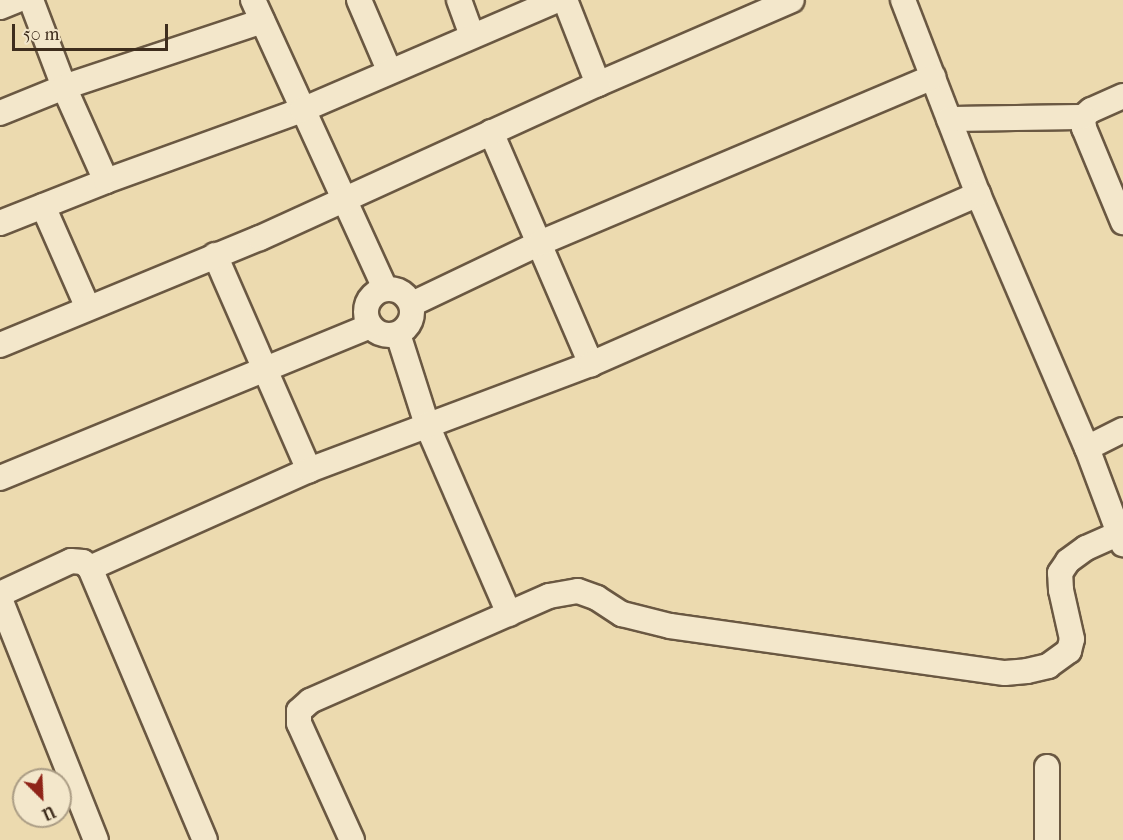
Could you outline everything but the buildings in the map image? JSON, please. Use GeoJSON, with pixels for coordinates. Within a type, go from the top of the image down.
{"type":"FeatureCollection","features":[{"type":"Feature","properties":{"kind":"street"},"geometry":{"type":"LineString","coordinates":[[0,7],[17,0]]}},
{"type":"Feature","properties":{"kind":"street"},"geometry":{"type":"LineString","coordinates":[[31,0],[64,87],[106,181]]}},
{"type":"Feature","properties":{"kind":"street"},"geometry":{"type":"LineString","coordinates":[[359,0],[389,70]]}},
{"type":"Feature","properties":{"kind":"street"},"geometry":{"type":"LineString","coordinates":[[459,0],[472,36]]}},
{"type":"Feature","properties":{"kind":"street"},"geometry":{"type":"LineString","coordinates":[[0,223],[106,181],[302,110],[389,70],[557,0]]}},
{"type":"Feature","properties":{"kind":"street"},"geometry":{"type":"LineString","coordinates":[[565,0],[598,84]]}},
{"type":"Feature","properties":{"kind":"street"},"geometry":{"type":"LineString","coordinates":[[0,345],[343,201],[598,84],[792,0]]}},
{"type":"Feature","properties":{"kind":"street"},"geometry":{"type":"LineString","coordinates":[[352,840],[299,723],[298,711],[310,700],[549,596],[578,591],[597,598],[622,614],[670,626],[1005,673],[1048,666],[1069,651],[1072,639],[1061,590],[1060,573],[1068,561],[1086,548],[1121,539],[1087,448],[978,194],[903,0]]}},
{"type":"Feature","properties":{"kind":"street"},"geometry":{"type":"LineString","coordinates":[[0,113],[258,11],[343,201],[385,288]]}},
{"type":"Feature","properties":{"kind":"street"},"geometry":{"type":"LineString","coordinates":[[412,304],[540,243],[933,77]]}},
{"type":"Feature","properties":{"kind":"street"},"geometry":{"type":"LineString","coordinates":[[949,119],[1083,117],[1091,110],[1123,96]]}},
{"type":"Feature","properties":{"kind":"street"},"geometry":{"type":"LineString","coordinates":[[1083,117],[1084,128],[1123,222]]}},
{"type":"Feature","properties":{"kind":"street"},"geometry":{"type":"LineString","coordinates":[[491,132],[591,364]]}},
{"type":"Feature","properties":{"kind":"street"},"geometry":{"type":"LineString","coordinates":[[90,568],[309,470],[591,364],[978,194]]}},
{"type":"Feature","properties":{"kind":"street"},"geometry":{"type":"LineString","coordinates":[[43,206],[88,308]]}},
{"type":"Feature","properties":{"kind":"street"},"geometry":{"type":"LineString","coordinates":[[215,255],[309,470]]}},
{"type":"Feature","properties":{"kind":"street"},"geometry":{"type":"LineString","coordinates":[[385,288],[401,291],[412,304],[411,321],[398,334],[382,335],[370,326],[365,311],[371,296],[385,288]]}},
{"type":"Feature","properties":{"kind":"street"},"geometry":{"type":"LineString","coordinates":[[0,478],[370,326]]}},
{"type":"Feature","properties":{"kind":"street"},"geometry":{"type":"LineString","coordinates":[[398,334],[427,425],[509,614]]}},
{"type":"Feature","properties":{"kind":"street"},"geometry":{"type":"LineString","coordinates":[[1087,448],[1123,430]]}},
{"type":"Feature","properties":{"kind":"street"},"geometry":{"type":"LineString","coordinates":[[0,594],[71,561],[83,562],[90,568],[205,840]]}},
{"type":"Feature","properties":{"kind":"street"},"geometry":{"type":"LineString","coordinates":[[0,599],[96,840]]}},
{"type":"Feature","properties":{"kind":"street"},"geometry":{"type":"LineString","coordinates":[[1047,767],[1047,840]]}}]}
